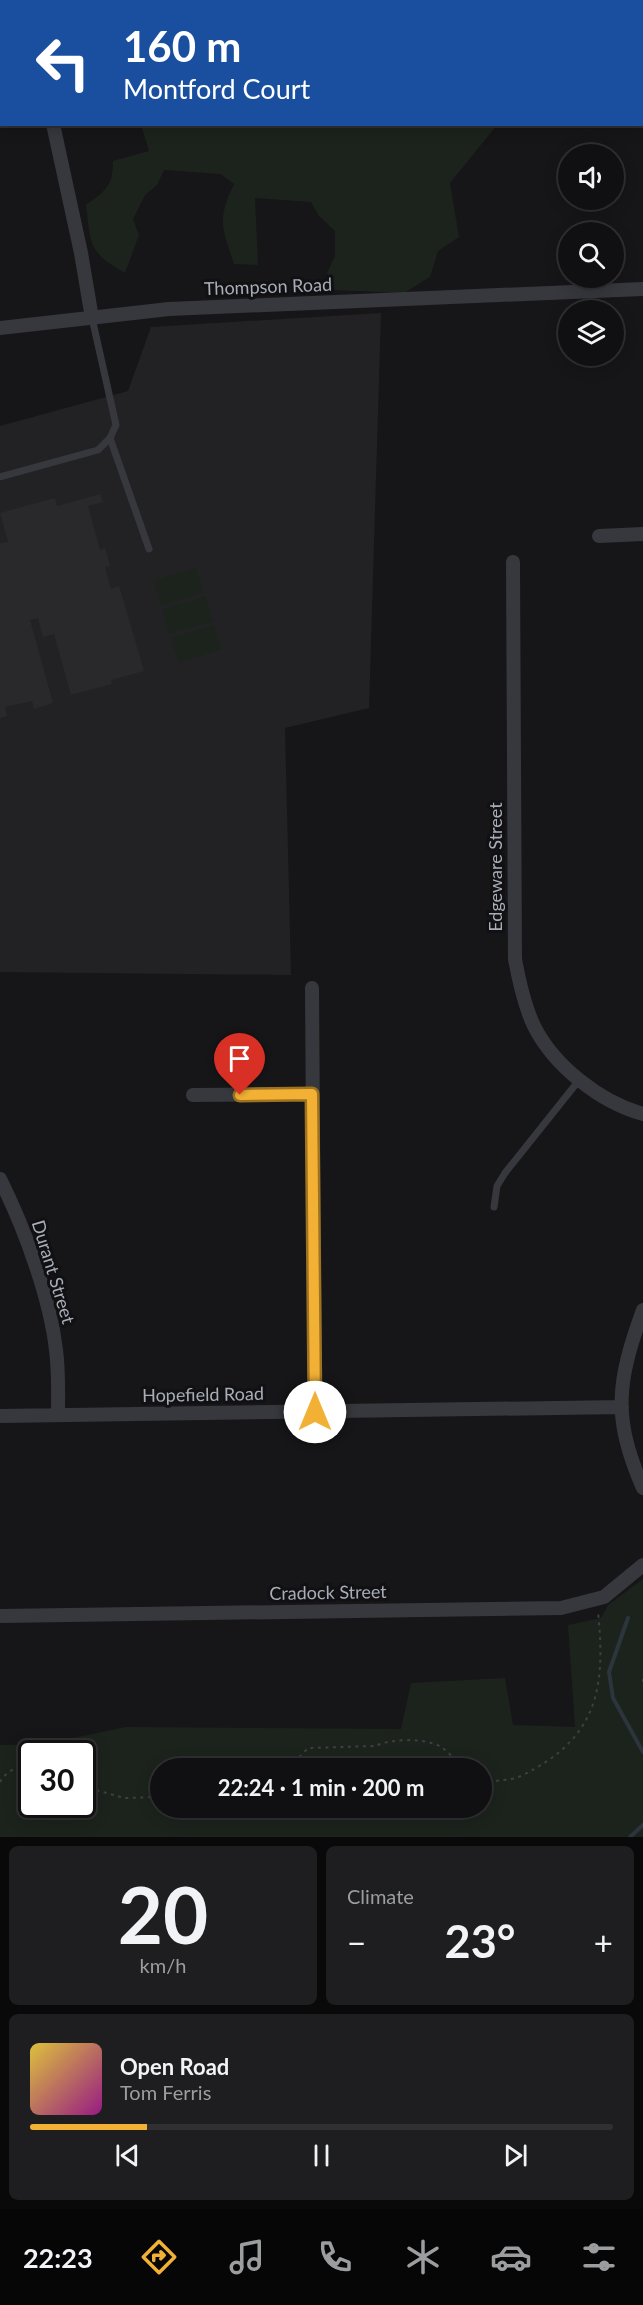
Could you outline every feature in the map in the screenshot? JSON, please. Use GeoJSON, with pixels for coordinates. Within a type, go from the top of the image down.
{"type":"FeatureCollection","features":[{"type":"Feature","properties":{"kind":"street"},"geometry":{"type":"LineString","coordinates":[[53,126],[81,253],[92,318]]}},
{"type":"Feature","properties":{"kind":"street","name":"Thompson Road"},"geometry":{"type":"LineString","coordinates":[[0,328],[169,309],[643,289]]}},
{"type":"Feature","properties":{"kind":"street"},"geometry":{"type":"LineString","coordinates":[[599,536],[643,534]]}},
{"type":"Feature","properties":{"kind":"street","name":"Edgeware Street"},"geometry":{"type":"LineString","coordinates":[[513,562],[515,959],[520,986],[534,1026],[559,1062],[599,1094],[643,1114]]}},
{"type":"Feature","properties":{"kind":"street"},"geometry":{"type":"LineString","coordinates":[[312,988],[315,1412]]}},
{"type":"Feature","properties":{"kind":"street"},"geometry":{"type":"LineString","coordinates":[[193,1095],[312,1094]]}},
{"type":"Feature","properties":{"kind":"street","name":"Durant Street"},"geometry":{"type":"LineString","coordinates":[[0,1179],[13,1204],[48,1310],[56,1351],[58,1415]]}},
{"type":"Feature","properties":{"kind":"street"},"geometry":{"type":"LineString","coordinates":[[643,1310],[622,1377],[624,1439],[643,1488]]}},
{"type":"Feature","properties":{"kind":"street","name":"Hopefield Road"},"geometry":{"type":"LineString","coordinates":[[0,1416],[622,1407]]}},
{"type":"Feature","properties":{"kind":"street","name":"Cradock Street"},"geometry":{"type":"LineString","coordinates":[[0,1616],[561,1608],[604,1597],[643,1565]]}},
{"type":"Feature","properties":{"kind":"lane"},"geometry":{"type":"LineString","coordinates":[[0,477],[98,450],[110,438],[116,425],[92,318]]}},
{"type":"Feature","properties":{"kind":"lane"},"geometry":{"type":"LineString","coordinates":[[110,438],[149,549]]}},
{"type":"Feature","properties":{"kind":"lane"},"geometry":{"type":"LineString","coordinates":[[494,1207],[497,1186],[505,1173],[580,1079]]}},
{"type":"Feature","properties":{"kind":"path"},"geometry":{"type":"LineString","coordinates":[[492,1780],[518,1777],[567,1746],[591,1714],[602,1653],[595,1600]]}},
{"type":"Feature","properties":{"kind":"path"},"geometry":{"type":"LineString","coordinates":[[643,1679],[643,1685]]}},
{"type":"Feature","properties":{"kind":"path"},"geometry":{"type":"LineString","coordinates":[[298,1758],[308,1748],[375,1746],[383,1742],[422,1741],[440,1746],[451,1758]]}},
{"type":"Feature","properties":{"kind":"path"},"geometry":{"type":"LineString","coordinates":[[0,1782],[18,1768]]}},
{"type":"Feature","properties":{"kind":"path"},"geometry":{"type":"LineString","coordinates":[[96,1790],[124,1798],[150,1797]]}},
{"type":"Feature","properties":{"kind":"shaded area"},"geometry":{"type":"Polygon","coordinates":[[[141,126],[496,126],[450,183],[459,237],[438,251],[430,277],[404,293],[335,290],[327,273],[335,256],[335,231],[319,216],[311,202],[255,198],[258,265],[234,264],[224,232],[223,215],[234,184],[221,174],[164,170],[157,185],[145,195],[133,219],[139,235],[125,273],[98,253],[91,239],[86,205],[107,188],[113,170],[113,161],[149,151],[141,126]]]}},
{"type":"Feature","properties":{"kind":"shaded area"},"geometry":{"type":"Polygon","coordinates":[[[381,313],[369,708],[285,728],[291,975],[0,972],[0,426],[128,391],[151,327],[381,313]]]}},
{"type":"Feature","properties":{"kind":"shaded area"},"geometry":{"type":"Polygon","coordinates":[[[196,568],[204,592],[161,606],[153,581],[196,568]]]}},
{"type":"Feature","properties":{"kind":"shaded area"},"geometry":{"type":"Polygon","coordinates":[[[205,596],[213,621],[169,634],[162,610],[205,596]]]}},
{"type":"Feature","properties":{"kind":"shaded area"},"geometry":{"type":"Polygon","coordinates":[[[214,625],[222,649],[179,663],[171,638],[214,625]]]}},
{"type":"Feature","properties":{"kind":"shaded area"},"geometry":{"type":"Polygon","coordinates":[[[643,1579],[643,1837],[0,1837],[0,1745],[18,1745],[18,1818],[96,1818],[96,1740],[64,1740],[126,1727],[401,1729],[411,1683],[505,1678],[513,1725],[575,1727],[568,1625],[601,1618],[608,1605],[643,1579]]]}},
{"type":"Feature","properties":{"kind":"building"},"geometry":{"type":"Polygon","coordinates":[[[100,494],[103,502],[88,506],[100,550],[105,548],[110,566],[105,567],[111,589],[119,586],[144,671],[111,680],[112,684],[71,695],[54,634],[43,637],[38,618],[30,620],[53,703],[34,709],[32,701],[5,707],[7,716],[0,718],[0,543],[8,542],[0,513],[55,498],[57,506],[100,494]]]}},
{"type":"Feature","properties":{"kind":"waterway"},"geometry":{"type":"LineString","coordinates":[[628,1618],[609,1672],[613,1698],[643,1752]]}},
{"type":"Feature","properties":{"kind":"waterway"},"geometry":{"type":"LineString","coordinates":[[630,1837],[643,1825]]}},
{"type":"Feature","properties":{"kind":"route"},"geometry":{"type":"LineString","coordinates":[[240,1095],[312,1094],[315,1412]]}}]}
